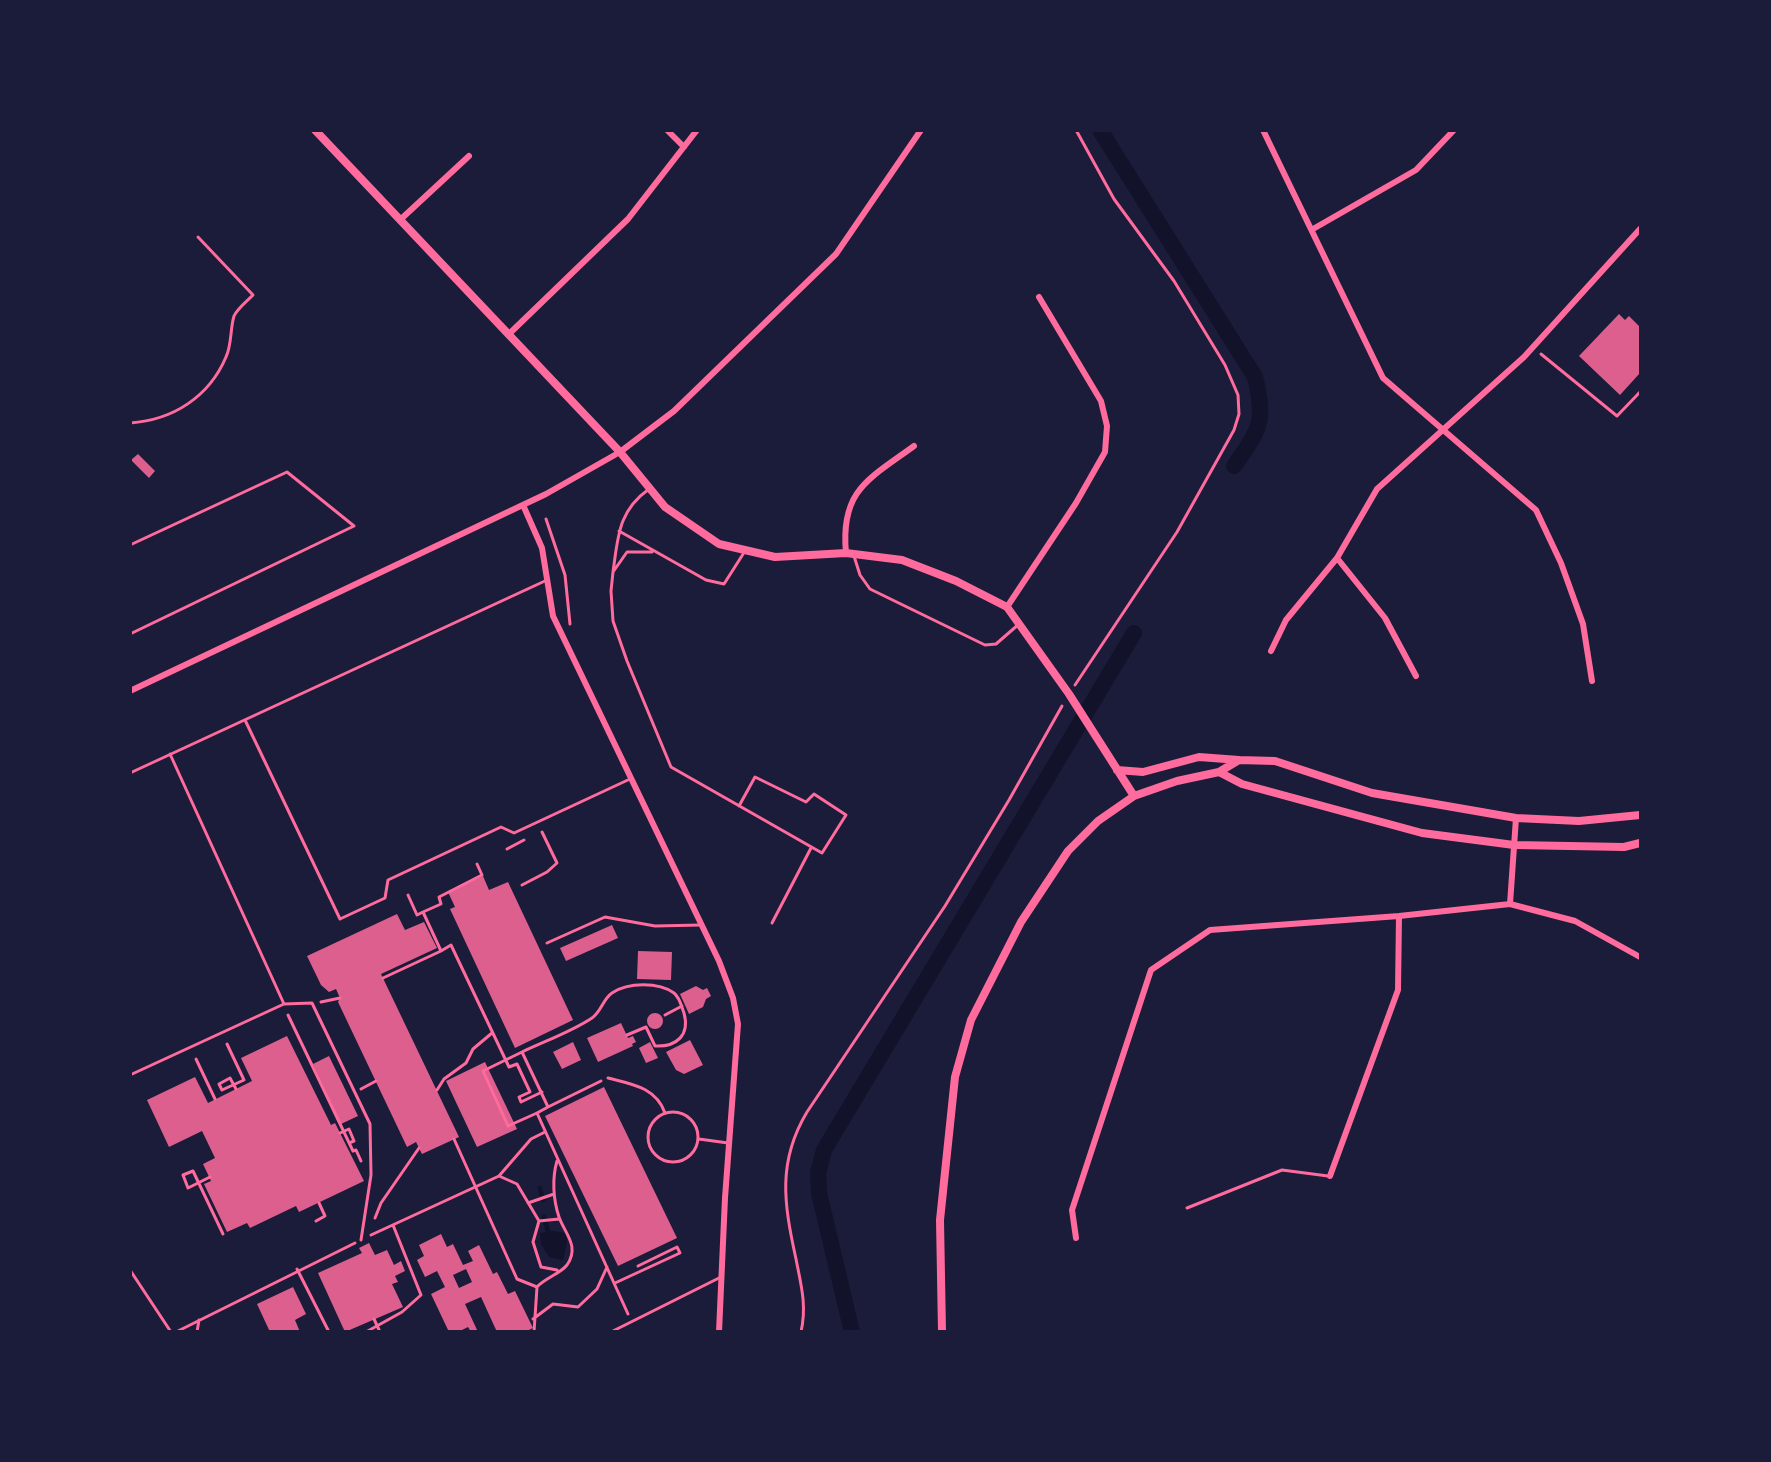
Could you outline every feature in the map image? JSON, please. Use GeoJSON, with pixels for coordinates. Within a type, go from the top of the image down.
{"type":"FeatureCollection","features":[{"type":"Feature","properties":{"kind":"street"},"geometry":{"type":"LineString","coordinates":[[315,130],[620,452],[665,507],[719,544],[775,557],[850,554],[902,560],[956,581],[1007,607],[1069,694],[1134,796]]}},
{"type":"Feature","properties":{"kind":"street"},"geometry":{"type":"LineString","coordinates":[[667,130],[684,147]]}},
{"type":"Feature","properties":{"kind":"street"},"geometry":{"type":"LineString","coordinates":[[508,334],[628,219],[697,130]]}},
{"type":"Feature","properties":{"kind":"street"},"geometry":{"type":"LineString","coordinates":[[130,691],[523,505],[620,452],[674,411],[836,254],[921,130]]}},
{"type":"Feature","properties":{"kind":"street"},"geometry":{"type":"LineString","coordinates":[[1263,130],[1313,229],[1383,378],[1536,510],[1562,563],[1583,624],[1592,681]]}},
{"type":"Feature","properties":{"kind":"street"},"geometry":{"type":"LineString","coordinates":[[1313,229],[1416,170],[1454,130]]}},
{"type":"Feature","properties":{"kind":"street"},"geometry":{"type":"LineString","coordinates":[[400,220],[469,156]]}},
{"type":"Feature","properties":{"kind":"street"},"geometry":{"type":"LineString","coordinates":[[1271,651],[1286,620],[1337,558],[1377,489],[1533,347],[1641,229]]}},
{"type":"Feature","properties":{"kind":"street"},"geometry":{"type":"LineString","coordinates":[[1007,607],[1076,503],[1105,452],[1107,426],[1101,401],[1039,297]]}},
{"type":"Feature","properties":{"kind":"street"},"geometry":{"type":"LineString","coordinates":[[850,554],[844,530],[849,505],[866,480],[914,446]]}},
{"type":"Feature","properties":{"kind":"street"},"geometry":{"type":"LineString","coordinates":[[523,505],[542,548],[553,616],[723,970],[738,1024],[719,1332]]}},
{"type":"Feature","properties":{"kind":"street"},"geometry":{"type":"LineString","coordinates":[[1337,558],[1385,618],[1416,676]]}},
{"type":"Feature","properties":{"kind":"street"},"geometry":{"type":"LineString","coordinates":[[1117,770],[1143,772],[1199,757],[1275,761],[1372,793],[1516,818],[1579,821],[1641,815]]}},
{"type":"Feature","properties":{"kind":"street"},"geometry":{"type":"LineString","coordinates":[[942,1332],[940,1220],[956,1077],[971,1020],[1021,922],[1068,851],[1098,821],[1134,796],[1177,781],[1219,772],[1239,760]]}},
{"type":"Feature","properties":{"kind":"street"},"geometry":{"type":"LineString","coordinates":[[1219,772],[1242,784],[1422,833],[1514,845],[1624,847],[1641,843]]}},
{"type":"Feature","properties":{"kind":"street"},"geometry":{"type":"LineString","coordinates":[[1510,904],[1516,818]]}},
{"type":"Feature","properties":{"kind":"street"},"geometry":{"type":"LineString","coordinates":[[1076,1238],[1072,1210],[1151,970],[1210,930],[1400,916],[1510,904],[1575,921],[1641,957]]}},
{"type":"Feature","properties":{"kind":"street"},"geometry":{"type":"LineString","coordinates":[[1330,1176],[1398,990],[1400,916]]}},
{"type":"Feature","properties":{"kind":"lane"},"geometry":{"type":"LineString","coordinates":[[130,545],[287,472],[354,526],[130,634]]}},
{"type":"Feature","properties":{"kind":"lane"},"geometry":{"type":"LineString","coordinates":[[650,488],[634,500],[625,513],[619,531],[613,572],[613,621],[671,767],[812,848],[822,853],[846,815],[814,794],[806,802],[755,777],[739,806]]}},
{"type":"Feature","properties":{"kind":"lane"},"geometry":{"type":"LineString","coordinates":[[619,531],[706,580],[724,584],[745,550]]}},
{"type":"Feature","properties":{"kind":"lane"},"geometry":{"type":"LineString","coordinates":[[613,572],[627,552],[654,552]]}},
{"type":"Feature","properties":{"kind":"lane"},"geometry":{"type":"LineString","coordinates":[[850,554],[860,575],[870,588],[985,645],[996,644],[1020,623]]}},
{"type":"Feature","properties":{"kind":"lane"},"geometry":{"type":"LineString","coordinates":[[130,773],[547,580]]}},
{"type":"Feature","properties":{"kind":"lane"},"geometry":{"type":"LineString","coordinates":[[245,720],[340,919],[385,898],[388,880],[420,864],[501,827],[514,833],[630,778]]}},
{"type":"Feature","properties":{"kind":"lane"},"geometry":{"type":"LineString","coordinates":[[170,754],[284,1004]]}},
{"type":"Feature","properties":{"kind":"lane"},"geometry":{"type":"LineString","coordinates":[[772,923],[812,848]]}},
{"type":"Feature","properties":{"kind":"lane"},"geometry":{"type":"LineString","coordinates":[[547,943],[605,917],[655,926],[702,925]]}},
{"type":"Feature","properties":{"kind":"lane"},"geometry":{"type":"LineString","coordinates":[[130,1075],[284,1004],[312,1003],[370,1124],[370,1180],[361,1240]]}},
{"type":"Feature","properties":{"kind":"lane"},"geometry":{"type":"LineString","coordinates":[[608,1078],[644,1088],[655,1097],[665,1113]]}},
{"type":"Feature","properties":{"kind":"lane"},"geometry":{"type":"LineString","coordinates":[[665,1113],[681,1113],[689,1117],[696,1126],[699,1139],[694,1152],[681,1162],[666,1162],[656,1156],[648,1143],[649,1131],[654,1120],[665,1113]]}},
{"type":"Feature","properties":{"kind":"lane"},"geometry":{"type":"LineString","coordinates":[[699,1139],[729,1144]]}},
{"type":"Feature","properties":{"kind":"lane"},"geometry":{"type":"LineString","coordinates":[[1187,1208],[1282,1170],[1330,1176]]}},
{"type":"Feature","properties":{"kind":"lane"},"geometry":{"type":"LineString","coordinates":[[130,1270],[174,1332]]}},
{"type":"Feature","properties":{"kind":"lane"},"geometry":{"type":"LineString","coordinates":[[611,1332],[721,1277]]}},
{"type":"Feature","properties":{"kind":"path"},"geometry":{"type":"LineString","coordinates":[[801,1332],[805,1299],[786,1206],[784,1176],[792,1141],[807,1112],[945,906],[1010,800],[1069,694],[1177,532],[1234,430],[1239,414],[1238,395],[1225,365],[1174,281],[1114,199],[1076,130]]}},
{"type":"Feature","properties":{"kind":"path"},"geometry":{"type":"LineString","coordinates":[[130,423],[168,415],[192,402],[210,384],[226,357],[235,314],[253,295],[198,237]]}},
{"type":"Feature","properties":{"kind":"path"},"geometry":{"type":"LineString","coordinates":[[1533,347],[1617,416],[1641,392]]}},
{"type":"Feature","properties":{"kind":"path"},"geometry":{"type":"LineString","coordinates":[[546,519],[561,560],[572,629]]}},
{"type":"Feature","properties":{"kind":"path"},"geometry":{"type":"LineString","coordinates":[[522,885],[547,872],[556,863],[542,832]]}},
{"type":"Feature","properties":{"kind":"path"},"geometry":{"type":"LineString","coordinates":[[408,896],[417,915],[441,904],[439,897],[482,875],[477,864]]}},
{"type":"Feature","properties":{"kind":"path"},"geometry":{"type":"LineString","coordinates":[[423,912],[441,951]]}},
{"type":"Feature","properties":{"kind":"path"},"geometry":{"type":"LineString","coordinates":[[384,978],[451,945],[509,1067],[517,1064],[530,1092],[519,1097],[521,1102],[542,1092]]}},
{"type":"Feature","properties":{"kind":"path"},"geometry":{"type":"LineString","coordinates":[[608,1078],[508,1126],[483,1071],[595,1016],[612,993],[624,988],[656,986],[667,989],[678,997],[687,1024],[684,1035],[677,1042],[667,1047],[655,1046],[646,1026],[627,1035]]}},
{"type":"Feature","properties":{"kind":"path"},"geometry":{"type":"LineString","coordinates":[[312,1003],[340,998]]}},
{"type":"Feature","properties":{"kind":"path"},"geometry":{"type":"LineString","coordinates":[[665,1015],[682,1006]]}},
{"type":"Feature","properties":{"kind":"path"},"geometry":{"type":"LineString","coordinates":[[288,1015],[349,1143],[353,1151],[356,1150],[370,1180]]}},
{"type":"Feature","properties":{"kind":"path"},"geometry":{"type":"LineString","coordinates":[[437,1090],[444,1079],[466,1063],[473,1049],[492,1033]]}},
{"type":"Feature","properties":{"kind":"path"},"geometry":{"type":"LineString","coordinates":[[227,1044],[244,1080],[222,1090],[219,1083],[230,1078],[236,1089]]}},
{"type":"Feature","properties":{"kind":"path"},"geometry":{"type":"LineString","coordinates":[[522,1052],[548,1107]]}},
{"type":"Feature","properties":{"kind":"path"},"geometry":{"type":"LineString","coordinates":[[196,1059],[215,1099]]}},
{"type":"Feature","properties":{"kind":"path"},"geometry":{"type":"LineString","coordinates":[[355,1092],[376,1081]]}},
{"type":"Feature","properties":{"kind":"path"},"geometry":{"type":"LineString","coordinates":[[537,1113],[624,1305]]}},
{"type":"Feature","properties":{"kind":"path"},"geometry":{"type":"LineString","coordinates":[[340,1133],[349,1129],[354,1141],[349,1143]]}},
{"type":"Feature","properties":{"kind":"path"},"geometry":{"type":"LineString","coordinates":[[371,1228],[368,1237],[499,1176],[531,1139],[545,1132]]}},
{"type":"Feature","properties":{"kind":"path"},"geometry":{"type":"LineString","coordinates":[[454,1139],[517,1279],[537,1287]]}},
{"type":"Feature","properties":{"kind":"path"},"geometry":{"type":"LineString","coordinates":[[374,1220],[381,1203],[419,1148]]}},
{"type":"Feature","properties":{"kind":"path"},"geometry":{"type":"LineString","coordinates":[[534,1332],[533,1319],[537,1287],[566,1266],[573,1251],[570,1234],[560,1219],[554,1194],[554,1170],[558,1159]]}},
{"type":"Feature","properties":{"kind":"path"},"geometry":{"type":"LineString","coordinates":[[210,1177],[188,1188],[183,1175],[193,1171],[223,1234]]}},
{"type":"Feature","properties":{"kind":"path"},"geometry":{"type":"LineString","coordinates":[[499,1176],[517,1184],[539,1221],[533,1242],[541,1267],[558,1271]]}},
{"type":"Feature","properties":{"kind":"path"},"geometry":{"type":"LineString","coordinates":[[528,1203],[554,1194]]}},
{"type":"Feature","properties":{"kind":"path"},"geometry":{"type":"LineString","coordinates":[[316,1221],[325,1216],[319,1203]]}},
{"type":"Feature","properties":{"kind":"path"},"geometry":{"type":"LineString","coordinates":[[539,1221],[560,1219]]}},
{"type":"Feature","properties":{"kind":"path"},"geometry":{"type":"LineString","coordinates":[[366,1332],[402,1312],[421,1295],[393,1225]]}},
{"type":"Feature","properties":{"kind":"path"},"geometry":{"type":"LineString","coordinates":[[174,1332],[297,1269],[361,1240]]}},
{"type":"Feature","properties":{"kind":"path"},"geometry":{"type":"LineString","coordinates":[[615,1283],[680,1253],[677,1247],[638,1266]]}},
{"type":"Feature","properties":{"kind":"path"},"geometry":{"type":"LineString","coordinates":[[533,1319],[553,1304],[578,1307],[597,1289],[608,1266]]}},
{"type":"Feature","properties":{"kind":"path"},"geometry":{"type":"LineString","coordinates":[[297,1269],[329,1332]]}},
{"type":"Feature","properties":{"kind":"path"},"geometry":{"type":"LineString","coordinates":[[374,1319],[380,1332]]}},
{"type":"Feature","properties":{"kind":"path"},"geometry":{"type":"LineString","coordinates":[[197,1332],[199,1320]]}},
{"type":"Feature","properties":{"kind":"shaded area"},"geometry":{"type":"Polygon","coordinates":[[[553,1231],[565,1233],[567,1241],[563,1260],[549,1257],[541,1244],[540,1233],[553,1231]]]}},
{"type":"Feature","properties":{"kind":"building"},"geometry":{"type":"Polygon","coordinates":[[[1619,314],[1625,320],[1629,316],[1640,327],[1640,373],[1620,395],[1579,356],[1619,314]]]}},
{"type":"Feature","properties":{"kind":"building"},"geometry":{"type":"Polygon","coordinates":[[[138,454],[155,471],[149,478],[131,460],[138,454]]]}},
{"type":"Feature","properties":{"kind":"building"},"geometry":{"type":"Polygon","coordinates":[[[483,876],[489,890],[508,882],[573,1020],[515,1048],[450,909],[455,907],[448,892],[483,876]]]}},
{"type":"Feature","properties":{"kind":"building"},"geometry":{"type":"Polygon","coordinates":[[[397,914],[405,930],[424,922],[437,948],[381,974],[459,1137],[422,1154],[416,1142],[407,1147],[338,1002],[340,998],[336,989],[329,992],[321,985],[307,956],[397,914]]]}},
{"type":"Feature","properties":{"kind":"building"},"geometry":{"type":"Polygon","coordinates":[[[612,925],[618,938],[566,961],[560,948],[612,925]]]}},
{"type":"Feature","properties":{"kind":"building"},"geometry":{"type":"Polygon","coordinates":[[[638,951],[672,952],[671,980],[637,979],[638,951]]]}},
{"type":"Feature","properties":{"kind":"building"},"geometry":{"type":"Polygon","coordinates":[[[696,986],[703,990],[707,988],[711,996],[706,999],[703,1007],[689,1014],[680,994],[696,986]]]}},
{"type":"Feature","properties":{"kind":"building"},"geometry":{"type":"Polygon","coordinates":[[[655,1013],[661,1015],[663,1021],[661,1027],[655,1029],[649,1027],[647,1021],[649,1015],[655,1013]]]}},
{"type":"Feature","properties":{"kind":"building"},"geometry":{"type":"Polygon","coordinates":[[[621,1023],[628,1038],[633,1036],[636,1042],[632,1044],[633,1046],[598,1062],[587,1038],[621,1023]]]}},
{"type":"Feature","properties":{"kind":"building"},"geometry":{"type":"Polygon","coordinates":[[[287,1036],[331,1125],[335,1123],[364,1181],[299,1212],[296,1206],[250,1228],[247,1223],[227,1232],[204,1184],[211,1181],[203,1164],[215,1158],[202,1131],[169,1147],[147,1100],[195,1077],[208,1103],[252,1081],[241,1058],[287,1036]]]}},
{"type":"Feature","properties":{"kind":"building"},"geometry":{"type":"Polygon","coordinates":[[[690,1040],[703,1065],[684,1074],[676,1070],[666,1052],[690,1040]]]}},
{"type":"Feature","properties":{"kind":"building"},"geometry":{"type":"Polygon","coordinates":[[[573,1042],[581,1060],[562,1069],[553,1052],[573,1042]]]}},
{"type":"Feature","properties":{"kind":"building"},"geometry":{"type":"Polygon","coordinates":[[[650,1042],[658,1058],[646,1063],[639,1048],[650,1042]]]}},
{"type":"Feature","properties":{"kind":"building"},"geometry":{"type":"Polygon","coordinates":[[[329,1056],[358,1116],[341,1124],[313,1064],[329,1056]]]}},
{"type":"Feature","properties":{"kind":"building"},"geometry":{"type":"Polygon","coordinates":[[[485,1062],[517,1129],[477,1147],[446,1081],[485,1062]]]}},
{"type":"Feature","properties":{"kind":"building"},"geometry":{"type":"Polygon","coordinates":[[[604,1087],[677,1238],[618,1266],[545,1116],[604,1087]]]}},
{"type":"Feature","properties":{"kind":"building"},"geometry":{"type":"Polygon","coordinates":[[[441,1234],[447,1247],[453,1244],[463,1265],[473,1261],[468,1251],[479,1245],[493,1274],[497,1272],[508,1294],[515,1291],[533,1328],[525,1332],[497,1332],[481,1297],[465,1304],[478,1332],[471,1332],[468,1327],[458,1332],[449,1332],[431,1294],[445,1287],[437,1271],[425,1277],[417,1260],[424,1256],[419,1245],[441,1234]],[[466,1269],[453,1275],[459,1288],[472,1282],[466,1269]]]}},
{"type":"Feature","properties":{"kind":"building"},"geometry":{"type":"Polygon","coordinates":[[[369,1243],[375,1255],[387,1250],[394,1265],[401,1261],[405,1271],[395,1276],[398,1282],[392,1284],[403,1307],[345,1332],[318,1273],[362,1253],[359,1248],[369,1243]]]}},
{"type":"Feature","properties":{"kind":"building"},"geometry":{"type":"Polygon","coordinates":[[[293,1287],[306,1314],[295,1320],[300,1332],[270,1332],[257,1304],[293,1287]]]}},
{"type":"Feature","properties":{"kind":"waterway"},"geometry":{"type":"LineString","coordinates":[[1100,130],[1255,377],[1260,405],[1258,424],[1250,443],[1234,466]]}},
{"type":"Feature","properties":{"kind":"waterway"},"geometry":{"type":"LineString","coordinates":[[852,1332],[819,1193],[818,1173],[824,1150],[1134,633]]}},
{"type":"Feature","properties":{"kind":"waterway"},"geometry":{"type":"LineString","coordinates":[[540,1188],[543,1200]]}},
{"type":"Feature","properties":{"kind":"waterway"},"geometry":{"type":"LineString","coordinates":[[544,1217],[548,1232]]}}]}
